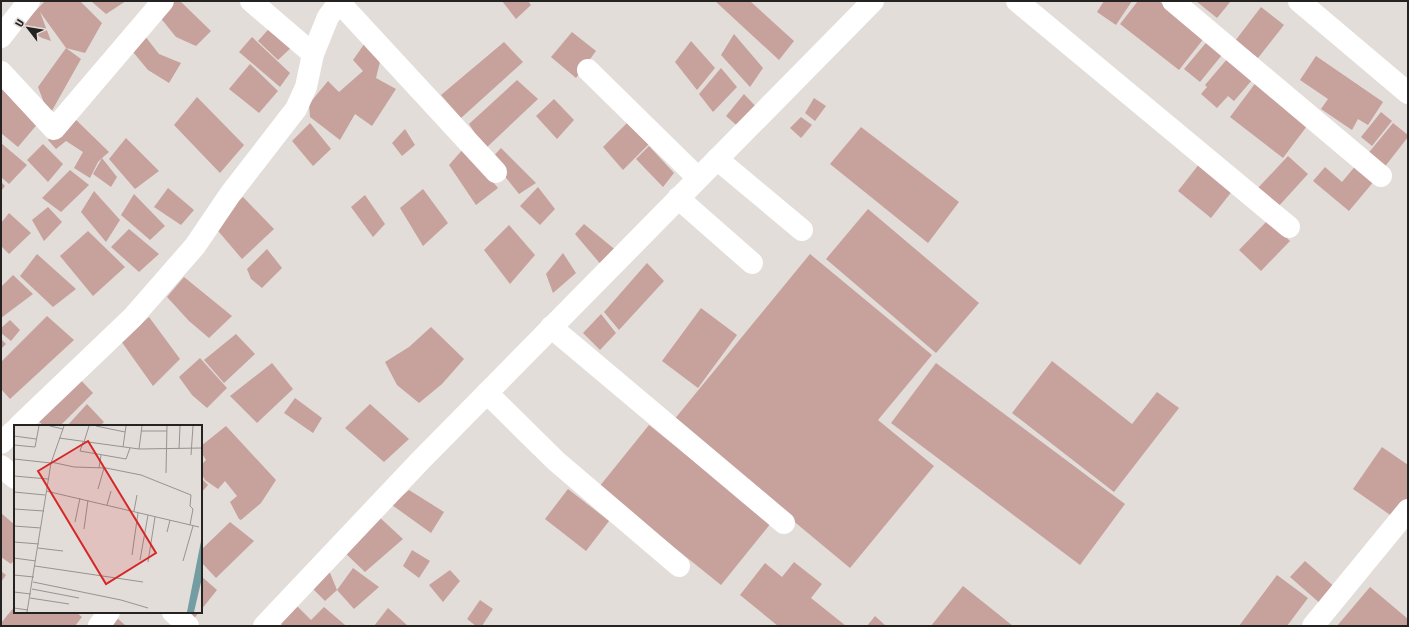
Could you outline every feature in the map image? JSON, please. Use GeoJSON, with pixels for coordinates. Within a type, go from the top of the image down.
{"type":"FeatureCollection","features":[{"type":"Feature","properties":{"kind":"street"},"geometry":{"type":"LineString","coordinates":[[1,37],[29,1]]}},
{"type":"Feature","properties":{"kind":"street"},"geometry":{"type":"LineString","coordinates":[[1,72],[54,129],[164,1]]}},
{"type":"Feature","properties":{"kind":"street"},"geometry":{"type":"LineString","coordinates":[[251,1],[313,54]]}},
{"type":"Feature","properties":{"kind":"street"},"geometry":{"type":"LineString","coordinates":[[264,626],[420,460],[873,1]]}},
{"type":"Feature","properties":{"kind":"street"},"geometry":{"type":"LineString","coordinates":[[1017,1],[1289,227]]}},
{"type":"Feature","properties":{"kind":"street"},"geometry":{"type":"LineString","coordinates":[[1174,1],[1382,176]]}},
{"type":"Feature","properties":{"kind":"street"},"geometry":{"type":"LineString","coordinates":[[1299,1],[1408,93]]}},
{"type":"Feature","properties":{"kind":"street"},"geometry":{"type":"LineString","coordinates":[[20,425],[133,317],[195,246],[231,193],[296,109],[306,87],[313,54],[328,17],[339,2],[496,172]]}},
{"type":"Feature","properties":{"kind":"street"},"geometry":{"type":"LineString","coordinates":[[588,70],[698,178]]}},
{"type":"Feature","properties":{"kind":"street"},"geometry":{"type":"LineString","coordinates":[[717,159],[802,230]]}},
{"type":"Feature","properties":{"kind":"street"},"geometry":{"type":"LineString","coordinates":[[678,198],[752,263]]}},
{"type":"Feature","properties":{"kind":"street"},"geometry":{"type":"LineString","coordinates":[[551,327],[784,523]]}},
{"type":"Feature","properties":{"kind":"street"},"geometry":{"type":"LineString","coordinates":[[487,393],[556,461],[679,566]]}},
{"type":"Feature","properties":{"kind":"street"},"geometry":{"type":"LineString","coordinates":[[1,443],[14,431]]}},
{"type":"Feature","properties":{"kind":"street"},"geometry":{"type":"LineString","coordinates":[[1,466],[14,477]]}},
{"type":"Feature","properties":{"kind":"street"},"geometry":{"type":"LineString","coordinates":[[1313,626],[1408,510]]}},
{"type":"Feature","properties":{"kind":"street"},"geometry":{"type":"LineString","coordinates":[[99,626],[108,613]]}},
{"type":"Feature","properties":{"kind":"street"},"geometry":{"type":"LineString","coordinates":[[174,613],[188,626]]}},
{"type":"Feature","properties":{"kind":"building"},"geometry":{"type":"Polygon","coordinates":[[[45,1],[80,1],[102,23],[85,53],[66,48],[40,12],[51,41],[42,38],[21,26],[45,1]]]}},
{"type":"Feature","properties":{"kind":"building"},"geometry":{"type":"Polygon","coordinates":[[[91,1],[126,1],[106,14],[91,1]]]}},
{"type":"Feature","properties":{"kind":"building"},"geometry":{"type":"Polygon","coordinates":[[[172,1],[180,1],[211,31],[196,46],[176,37],[159,16],[172,1]]]}},
{"type":"Feature","properties":{"kind":"building"},"geometry":{"type":"Polygon","coordinates":[[[502,1],[528,1],[531,5],[516,19],[502,1]]]}},
{"type":"Feature","properties":{"kind":"building"},"geometry":{"type":"Polygon","coordinates":[[[715,1],[750,1],[794,41],[779,60],[715,1]]]}},
{"type":"Feature","properties":{"kind":"building"},"geometry":{"type":"Polygon","coordinates":[[[1104,1],[1132,1],[1116,25],[1097,12],[1104,1]]]}},
{"type":"Feature","properties":{"kind":"building"},"geometry":{"type":"Polygon","coordinates":[[[1138,1],[1159,1],[1205,37],[1179,70],[1120,24],[1138,1]]]}},
{"type":"Feature","properties":{"kind":"building"},"geometry":{"type":"Polygon","coordinates":[[[1196,1],[1231,1],[1217,18],[1196,1]]]}},
{"type":"Feature","properties":{"kind":"building"},"geometry":{"type":"Polygon","coordinates":[[[1261,7],[1284,25],[1258,58],[1235,41],[1261,7]]]}},
{"type":"Feature","properties":{"kind":"building"},"geometry":{"type":"Polygon","coordinates":[[[274,23],[295,44],[278,60],[258,41],[274,23]]]}},
{"type":"Feature","properties":{"kind":"building"},"geometry":{"type":"Polygon","coordinates":[[[141,31],[159,54],[181,63],[169,83],[148,70],[128,46],[141,31]]]}},
{"type":"Feature","properties":{"kind":"building"},"geometry":{"type":"Polygon","coordinates":[[[572,32],[596,51],[576,78],[551,57],[572,32]]]}},
{"type":"Feature","properties":{"kind":"building"},"geometry":{"type":"Polygon","coordinates":[[[734,34],[763,68],[750,87],[721,55],[734,34]]]}},
{"type":"Feature","properties":{"kind":"building"},"geometry":{"type":"Polygon","coordinates":[[[252,37],[290,73],[280,87],[239,52],[252,37]]]}},
{"type":"Feature","properties":{"kind":"building"},"geometry":{"type":"Polygon","coordinates":[[[1210,38],[1226,50],[1200,82],[1184,69],[1210,38]]]}},
{"type":"Feature","properties":{"kind":"building"},"geometry":{"type":"Polygon","coordinates":[[[691,41],[715,68],[697,90],[675,62],[691,41]]]}},
{"type":"Feature","properties":{"kind":"building"},"geometry":{"type":"Polygon","coordinates":[[[504,42],[523,62],[461,118],[441,95],[504,42]]]}},
{"type":"Feature","properties":{"kind":"building"},"geometry":{"type":"Polygon","coordinates":[[[365,43],[380,62],[376,78],[396,89],[372,126],[355,114],[340,140],[310,117],[309,104],[328,81],[339,92],[363,71],[353,60],[365,43]]]}},
{"type":"Feature","properties":{"kind":"building"},"geometry":{"type":"Polygon","coordinates":[[[66,48],[81,59],[49,116],[38,87],[66,48]]]}},
{"type":"Feature","properties":{"kind":"building"},"geometry":{"type":"Polygon","coordinates":[[[1316,56],[1383,102],[1368,125],[1358,119],[1352,130],[1321,109],[1328,99],[1300,80],[1316,56]]]}},
{"type":"Feature","properties":{"kind":"building"},"geometry":{"type":"Polygon","coordinates":[[[1228,58],[1253,79],[1234,101],[1228,96],[1217,108],[1201,94],[1207,87],[1205,85],[1228,58]]]}},
{"type":"Feature","properties":{"kind":"building"},"geometry":{"type":"Polygon","coordinates":[[[250,64],[278,91],[259,113],[229,89],[250,64]]]}},
{"type":"Feature","properties":{"kind":"building"},"geometry":{"type":"Polygon","coordinates":[[[721,68],[737,87],[713,112],[699,94],[721,68]]]}},
{"type":"Feature","properties":{"kind":"building"},"geometry":{"type":"Polygon","coordinates":[[[517,80],[538,99],[485,149],[469,124],[517,80]]]}},
{"type":"Feature","properties":{"kind":"building"},"geometry":{"type":"Polygon","coordinates":[[[1257,81],[1310,122],[1283,158],[1230,117],[1257,81]]]}},
{"type":"Feature","properties":{"kind":"building"},"geometry":{"type":"Polygon","coordinates":[[[1,88],[40,121],[18,147],[1,133],[1,88]]]}},
{"type":"Feature","properties":{"kind":"building"},"geometry":{"type":"Polygon","coordinates":[[[744,94],[760,111],[742,130],[726,116],[744,94]]]}},
{"type":"Feature","properties":{"kind":"building"},"geometry":{"type":"Polygon","coordinates":[[[197,97],[244,145],[220,173],[174,125],[197,97]]]}},
{"type":"Feature","properties":{"kind":"building"},"geometry":{"type":"Polygon","coordinates":[[[814,98],[826,106],[815,121],[805,113],[814,98]]]}},
{"type":"Feature","properties":{"kind":"building"},"geometry":{"type":"Polygon","coordinates":[[[554,99],[574,120],[557,139],[536,116],[554,99]]]}},
{"type":"Feature","properties":{"kind":"building"},"geometry":{"type":"Polygon","coordinates":[[[1381,112],[1392,121],[1372,146],[1361,137],[1381,112]]]}},
{"type":"Feature","properties":{"kind":"building"},"geometry":{"type":"Polygon","coordinates":[[[70,114],[109,152],[98,162],[90,178],[74,168],[83,152],[66,141],[56,149],[48,140],[70,114]]]}},
{"type":"Feature","properties":{"kind":"building"},"geometry":{"type":"Polygon","coordinates":[[[801,117],[812,125],[801,138],[790,128],[801,117]]]}},
{"type":"Feature","properties":{"kind":"building"},"geometry":{"type":"Polygon","coordinates":[[[628,122],[651,142],[623,170],[603,147],[628,122]]]}},
{"type":"Feature","properties":{"kind":"building"},"geometry":{"type":"Polygon","coordinates":[[[310,123],[331,149],[313,166],[292,141],[310,123]]]}},
{"type":"Feature","properties":{"kind":"building"},"geometry":{"type":"Polygon","coordinates":[[[1393,123],[1408,135],[1408,137],[1383,169],[1366,156],[1393,123]]]}},
{"type":"Feature","properties":{"kind":"building"},"geometry":{"type":"Polygon","coordinates":[[[861,127],[959,202],[928,243],[830,164],[861,127]]]}},
{"type":"Feature","properties":{"kind":"building"},"geometry":{"type":"Polygon","coordinates":[[[405,129],[415,145],[402,156],[392,143],[405,129]]]}},
{"type":"Feature","properties":{"kind":"building"},"geometry":{"type":"Polygon","coordinates":[[[126,138],[159,171],[135,189],[109,159],[126,138]]]}},
{"type":"Feature","properties":{"kind":"building"},"geometry":{"type":"Polygon","coordinates":[[[1,143],[27,165],[9,184],[1,177],[1,143]]]}},
{"type":"Feature","properties":{"kind":"building"},"geometry":{"type":"Polygon","coordinates":[[[43,144],[63,164],[48,182],[27,160],[43,144]]]}},
{"type":"Feature","properties":{"kind":"building"},"geometry":{"type":"Polygon","coordinates":[[[649,146],[674,173],[663,187],[636,159],[649,146]]]}},
{"type":"Feature","properties":{"kind":"building"},"geometry":{"type":"Polygon","coordinates":[[[464,148],[498,188],[476,205],[449,165],[464,148]]]}},
{"type":"Feature","properties":{"kind":"building"},"geometry":{"type":"Polygon","coordinates":[[[501,148],[536,183],[519,194],[491,159],[501,148]]]}},
{"type":"Feature","properties":{"kind":"building"},"geometry":{"type":"Polygon","coordinates":[[[1288,156],[1308,174],[1277,208],[1257,189],[1288,156]]]}},
{"type":"Feature","properties":{"kind":"building"},"geometry":{"type":"Polygon","coordinates":[[[102,158],[117,177],[111,187],[93,174],[102,158]]]}},
{"type":"Feature","properties":{"kind":"building"},"geometry":{"type":"Polygon","coordinates":[[[1200,163],[1233,190],[1211,218],[1178,191],[1200,163]]]}},
{"type":"Feature","properties":{"kind":"building"},"geometry":{"type":"Polygon","coordinates":[[[1357,164],[1375,180],[1349,211],[1313,181],[1325,167],[1342,182],[1357,164]]]}},
{"type":"Feature","properties":{"kind":"building"},"geometry":{"type":"Polygon","coordinates":[[[70,170],[89,185],[61,212],[42,198],[70,170]]]}},
{"type":"Feature","properties":{"kind":"building"},"geometry":{"type":"Polygon","coordinates":[[[1,182],[5,186],[1,191],[1,182]]]}},
{"type":"Feature","properties":{"kind":"building"},"geometry":{"type":"Polygon","coordinates":[[[538,187],[555,209],[540,225],[520,206],[538,187]]]}},
{"type":"Feature","properties":{"kind":"building"},"geometry":{"type":"Polygon","coordinates":[[[168,188],[194,210],[181,225],[154,207],[168,188]]]}},
{"type":"Feature","properties":{"kind":"building"},"geometry":{"type":"Polygon","coordinates":[[[423,189],[448,223],[423,246],[400,208],[423,189]]]}},
{"type":"Feature","properties":{"kind":"building"},"geometry":{"type":"Polygon","coordinates":[[[94,191],[120,220],[106,242],[81,212],[94,191]]]}},
{"type":"Feature","properties":{"kind":"building"},"geometry":{"type":"Polygon","coordinates":[[[134,194],[165,226],[150,240],[121,215],[134,194]]]}},
{"type":"Feature","properties":{"kind":"building"},"geometry":{"type":"Polygon","coordinates":[[[365,195],[385,224],[373,237],[351,207],[365,195]]]}},
{"type":"Feature","properties":{"kind":"building"},"geometry":{"type":"Polygon","coordinates":[[[243,197],[274,229],[242,259],[213,225],[243,197]]]}},
{"type":"Feature","properties":{"kind":"building"},"geometry":{"type":"Polygon","coordinates":[[[48,207],[62,222],[44,241],[32,220],[48,207]]]}},
{"type":"Feature","properties":{"kind":"building"},"geometry":{"type":"Polygon","coordinates":[[[868,209],[979,303],[936,353],[826,259],[868,209]]]}},
{"type":"Feature","properties":{"kind":"building"},"geometry":{"type":"Polygon","coordinates":[[[9,213],[31,233],[9,254],[1,246],[1,223],[9,213]]]}},
{"type":"Feature","properties":{"kind":"building"},"geometry":{"type":"Polygon","coordinates":[[[1268,220],[1290,241],[1261,271],[1239,250],[1268,220]]]}},
{"type":"Feature","properties":{"kind":"building"},"geometry":{"type":"Polygon","coordinates":[[[584,224],[618,252],[603,267],[575,234],[584,224]]]}},
{"type":"Feature","properties":{"kind":"building"},"geometry":{"type":"Polygon","coordinates":[[[509,225],[535,255],[510,284],[484,250],[509,225]]]}},
{"type":"Feature","properties":{"kind":"building"},"geometry":{"type":"Polygon","coordinates":[[[129,229],[159,254],[139,272],[111,247],[129,229]]]}},
{"type":"Feature","properties":{"kind":"building"},"geometry":{"type":"Polygon","coordinates":[[[88,231],[125,267],[93,296],[60,256],[88,231]]]}},
{"type":"Feature","properties":{"kind":"building"},"geometry":{"type":"Polygon","coordinates":[[[267,249],[282,268],[262,288],[251,279],[247,269],[267,249]]]}},
{"type":"Feature","properties":{"kind":"building"},"geometry":{"type":"Polygon","coordinates":[[[563,253],[576,273],[553,293],[546,274],[563,253]]]}},
{"type":"Feature","properties":{"kind":"building"},"geometry":{"type":"Polygon","coordinates":[[[37,254],[76,289],[53,307],[20,276],[37,254]]]}},
{"type":"Feature","properties":{"kind":"building"},"geometry":{"type":"Polygon","coordinates":[[[810,254],[932,355],[878,420],[934,466],[850,568],[673,421],[810,254]]]}},
{"type":"Feature","properties":{"kind":"building"},"geometry":{"type":"Polygon","coordinates":[[[647,263],[664,281],[619,330],[604,312],[647,263]]]}},
{"type":"Feature","properties":{"kind":"building"},"geometry":{"type":"Polygon","coordinates":[[[13,275],[33,294],[1,318],[1,287],[13,275]]]}},
{"type":"Feature","properties":{"kind":"building"},"geometry":{"type":"Polygon","coordinates":[[[184,277],[232,316],[209,338],[189,321],[167,297],[184,277]]]}},
{"type":"Feature","properties":{"kind":"building"},"geometry":{"type":"Polygon","coordinates":[[[701,308],[737,335],[698,388],[662,361],[701,308]]]}},
{"type":"Feature","properties":{"kind":"building"},"geometry":{"type":"Polygon","coordinates":[[[601,314],[616,333],[600,350],[583,333],[601,314]]]}},
{"type":"Feature","properties":{"kind":"building"},"geometry":{"type":"Polygon","coordinates":[[[47,316],[74,340],[10,399],[1,389],[1,362],[47,316]]]}},
{"type":"Feature","properties":{"kind":"building"},"geometry":{"type":"Polygon","coordinates":[[[149,317],[180,359],[153,386],[121,341],[149,317]]]}},
{"type":"Feature","properties":{"kind":"building"},"geometry":{"type":"Polygon","coordinates":[[[10,320],[20,330],[11,341],[1,333],[1,328],[10,320]]]}},
{"type":"Feature","properties":{"kind":"building"},"geometry":{"type":"Polygon","coordinates":[[[431,327],[464,359],[442,384],[419,403],[397,385],[385,362],[409,347],[431,327]]]}},
{"type":"Feature","properties":{"kind":"building"},"geometry":{"type":"Polygon","coordinates":[[[236,334],[255,354],[224,383],[204,360],[236,334]]]}},
{"type":"Feature","properties":{"kind":"building"},"geometry":{"type":"Polygon","coordinates":[[[1,339],[6,344],[1,349],[1,339]]]}},
{"type":"Feature","properties":{"kind":"building"},"geometry":{"type":"Polygon","coordinates":[[[200,358],[227,388],[207,408],[192,395],[179,377],[200,358]]]}},
{"type":"Feature","properties":{"kind":"building"},"geometry":{"type":"Polygon","coordinates":[[[1052,361],[1132,424],[1157,392],[1179,408],[1114,492],[1012,413],[1052,361]]]}},
{"type":"Feature","properties":{"kind":"building"},"geometry":{"type":"Polygon","coordinates":[[[272,363],[293,389],[257,423],[230,396],[272,363]]]}},
{"type":"Feature","properties":{"kind":"building"},"geometry":{"type":"Polygon","coordinates":[[[936,363],[1125,504],[1080,565],[891,423],[936,363]]]}},
{"type":"Feature","properties":{"kind":"building"},"geometry":{"type":"Polygon","coordinates":[[[76,375],[93,393],[61,425],[43,425],[37,420],[76,375]]]}},
{"type":"Feature","properties":{"kind":"building"},"geometry":{"type":"Polygon","coordinates":[[[295,398],[322,418],[313,433],[284,413],[295,398]]]}},
{"type":"Feature","properties":{"kind":"building"},"geometry":{"type":"Polygon","coordinates":[[[87,404],[104,422],[101,425],[68,425],[87,404]]]}},
{"type":"Feature","properties":{"kind":"building"},"geometry":{"type":"Polygon","coordinates":[[[370,404],[409,439],[384,462],[345,428],[370,404]]]}},
{"type":"Feature","properties":{"kind":"building"},"geometry":{"type":"Polygon","coordinates":[[[649,425],[771,523],[721,585],[599,487],[649,425]]]}},
{"type":"Feature","properties":{"kind":"building"},"geometry":{"type":"Polygon","coordinates":[[[226,426],[276,480],[261,503],[241,520],[230,502],[237,496],[225,481],[218,489],[205,480],[202,475],[202,464],[206,460],[202,454],[202,445],[226,426]]]}},
{"type":"Feature","properties":{"kind":"building"},"geometry":{"type":"Polygon","coordinates":[[[1382,447],[1408,465],[1408,502],[1396,519],[1353,489],[1382,447]]]}},
{"type":"Feature","properties":{"kind":"building"},"geometry":{"type":"Polygon","coordinates":[[[202,479],[208,485],[202,492],[202,479]]]}},
{"type":"Feature","properties":{"kind":"building"},"geometry":{"type":"Polygon","coordinates":[[[568,489],[609,521],[586,551],[545,519],[568,489]]]}},
{"type":"Feature","properties":{"kind":"building"},"geometry":{"type":"Polygon","coordinates":[[[409,490],[444,512],[431,533],[392,505],[409,490]]]}},
{"type":"Feature","properties":{"kind":"building"},"geometry":{"type":"Polygon","coordinates":[[[1,513],[14,524],[14,560],[11,564],[1,557],[1,513]]]}},
{"type":"Feature","properties":{"kind":"building"},"geometry":{"type":"Polygon","coordinates":[[[377,515],[403,539],[365,572],[341,549],[377,515]]]}},
{"type":"Feature","properties":{"kind":"building"},"geometry":{"type":"Polygon","coordinates":[[[230,522],[254,541],[216,578],[202,563],[202,549],[230,522]]]}},
{"type":"Feature","properties":{"kind":"building"},"geometry":{"type":"Polygon","coordinates":[[[412,550],[430,561],[419,578],[403,566],[412,550]]]}},
{"type":"Feature","properties":{"kind":"building"},"geometry":{"type":"Polygon","coordinates":[[[1305,561],[1337,589],[1322,605],[1290,577],[1305,561]]]}},
{"type":"Feature","properties":{"kind":"building"},"geometry":{"type":"Polygon","coordinates":[[[794,562],[822,584],[811,598],[846,626],[778,626],[740,595],[765,563],[782,577],[794,562]]]}},
{"type":"Feature","properties":{"kind":"building"},"geometry":{"type":"Polygon","coordinates":[[[328,568],[337,590],[325,601],[310,586],[328,568]]]}},
{"type":"Feature","properties":{"kind":"building"},"geometry":{"type":"Polygon","coordinates":[[[353,568],[379,587],[354,609],[337,590],[353,568]]]}},
{"type":"Feature","properties":{"kind":"building"},"geometry":{"type":"Polygon","coordinates":[[[450,570],[460,581],[443,602],[429,585],[450,570]]]}},
{"type":"Feature","properties":{"kind":"building"},"geometry":{"type":"Polygon","coordinates":[[[1,571],[6,575],[1,582],[1,571]]]}},
{"type":"Feature","properties":{"kind":"building"},"geometry":{"type":"Polygon","coordinates":[[[1277,575],[1308,598],[1287,626],[1239,626],[1277,575]]]}},
{"type":"Feature","properties":{"kind":"building"},"geometry":{"type":"Polygon","coordinates":[[[202,577],[217,590],[202,609],[202,577]]]}},
{"type":"Feature","properties":{"kind":"building"},"geometry":{"type":"Polygon","coordinates":[[[963,586],[1013,626],[931,626],[963,586]]]}},
{"type":"Feature","properties":{"kind":"building"},"geometry":{"type":"Polygon","coordinates":[[[1370,587],[1408,619],[1408,626],[1337,626],[1370,587]]]}},
{"type":"Feature","properties":{"kind":"building"},"geometry":{"type":"Polygon","coordinates":[[[480,600],[493,609],[482,626],[476,626],[467,619],[480,600]]]}},
{"type":"Feature","properties":{"kind":"building"},"geometry":{"type":"Polygon","coordinates":[[[292,601],[311,620],[324,607],[345,625],[284,626],[275,620],[292,601]]]}},
{"type":"Feature","properties":{"kind":"building"},"geometry":{"type":"Polygon","coordinates":[[[14,607],[14,613],[77,613],[82,617],[75,626],[1,626],[1,623],[14,607]]]}},
{"type":"Feature","properties":{"kind":"building"},"geometry":{"type":"Polygon","coordinates":[[[388,608],[408,626],[374,626],[388,608]]]}},
{"type":"Feature","properties":{"kind":"building"},"geometry":{"type":"Polygon","coordinates":[[[187,613],[198,613],[193,620],[187,613]]]}},
{"type":"Feature","properties":{"kind":"building"},"geometry":{"type":"Polygon","coordinates":[[[875,616],[886,626],[867,626],[875,616]]]}},
{"type":"Feature","properties":{"kind":"building"},"geometry":{"type":"Polygon","coordinates":[[[116,617],[126,626],[110,626],[116,617]]]}}]}
